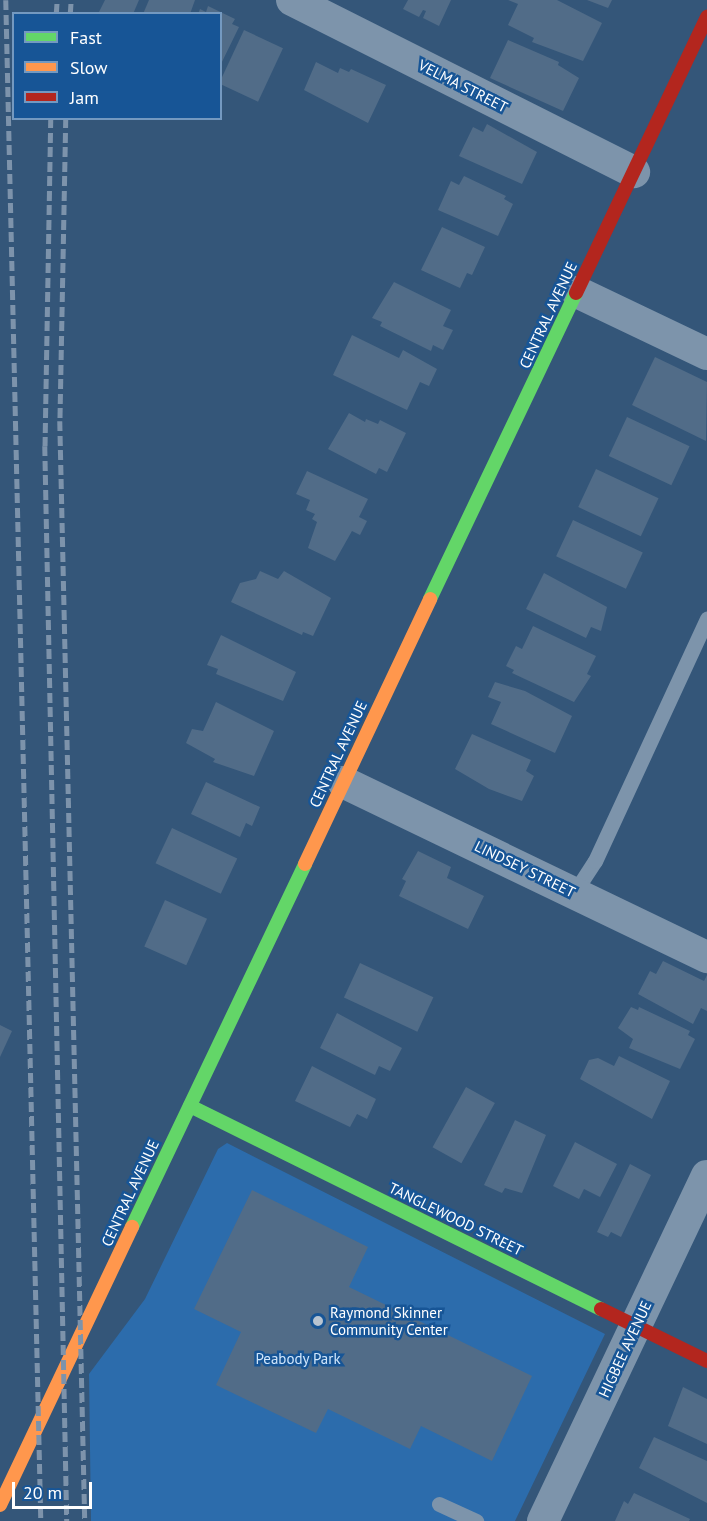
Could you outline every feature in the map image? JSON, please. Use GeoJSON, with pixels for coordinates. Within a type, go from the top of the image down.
{"type":"FeatureCollection","features":[{"type":"Feature","properties":{"kind":"main road","name":"CENTRAL AVENUE"},"geometry":{"type":"LineString","coordinates":[[0,1505],[707,17]]}},
{"type":"Feature","properties":{"kind":"main road","name":"TANGLEWOOD STREET"},"geometry":{"type":"LineString","coordinates":[[190,1106],[707,1361]]}},
{"type":"Feature","properties":{"kind":"street","name":"VELMA STREET"},"geometry":{"type":"LineString","coordinates":[[291,0],[634,172]]}},
{"type":"Feature","properties":{"kind":"street"},"geometry":{"type":"LineString","coordinates":[[577,292],[707,354]]}},
{"type":"Feature","properties":{"kind":"street","name":"LINDSEY STREET"},"geometry":{"type":"LineString","coordinates":[[343,782],[707,957]]}},
{"type":"Feature","properties":{"kind":"street","name":"HIGBEE AVENUE"},"geometry":{"type":"LineString","coordinates":[[543,1521],[707,1176]]}},
{"type":"Feature","properties":{"kind":"lane"},"geometry":{"type":"LineString","coordinates":[[574,893],[595,861],[707,619]]}},
{"type":"Feature","properties":{"kind":"lane"},"geometry":{"type":"LineString","coordinates":[[438,1504],[476,1521]]}},
{"type":"Feature","properties":{"kind":"green space","name":"Peabody Park"},"geometry":{"type":"Polygon","coordinates":[[[227,1143],[605,1334],[515,1521],[91,1521],[89,1374],[145,1299],[218,1149],[227,1143]]]}},
{"type":"Feature","properties":{"kind":"building"},"geometry":{"type":"Polygon","coordinates":[[[105,0],[139,0],[134,12],[99,12],[105,0]]]}},
{"type":"Feature","properties":{"kind":"building"},"geometry":{"type":"Polygon","coordinates":[[[149,0],[195,0],[191,12],[144,12],[149,0]]]}},
{"type":"Feature","properties":{"kind":"building"},"geometry":{"type":"Polygon","coordinates":[[[408,0],[451,0],[439,26],[423,18],[426,11],[423,10],[419,17],[403,9],[408,0]]]}},
{"type":"Feature","properties":{"kind":"building"},"geometry":{"type":"Polygon","coordinates":[[[508,0],[557,0],[602,23],[583,61],[532,42],[534,38],[508,25],[518,4],[508,0]]]}},
{"type":"Feature","properties":{"kind":"building"},"geometry":{"type":"Polygon","coordinates":[[[587,0],[612,0],[608,8],[587,0]]]}},
{"type":"Feature","properties":{"kind":"building"},"geometry":{"type":"Polygon","coordinates":[[[208,6],[220,12],[206,12],[208,6]]]}},
{"type":"Feature","properties":{"kind":"building"},"geometry":{"type":"Polygon","coordinates":[[[222,13],[235,19],[232,24],[239,27],[222,62],[222,13]]]}},
{"type":"Feature","properties":{"kind":"building"},"geometry":{"type":"Polygon","coordinates":[[[244,30],[283,48],[258,102],[222,85],[222,77],[244,30]]]}},
{"type":"Feature","properties":{"kind":"building"},"geometry":{"type":"Polygon","coordinates":[[[508,40],[559,62],[558,65],[579,78],[563,111],[490,78],[508,40]]]}},
{"type":"Feature","properties":{"kind":"building"},"geometry":{"type":"Polygon","coordinates":[[[316,62],[338,73],[340,68],[349,72],[351,69],[386,85],[368,123],[304,90],[316,62]]]}},
{"type":"Feature","properties":{"kind":"building"},"geometry":{"type":"Polygon","coordinates":[[[487,124],[537,152],[522,184],[459,156],[473,127],[483,132],[487,124]]]}},
{"type":"Feature","properties":{"kind":"building"},"geometry":{"type":"Polygon","coordinates":[[[464,176],[506,196],[504,199],[513,204],[498,236],[438,210],[451,181],[459,185],[464,176]]]}},
{"type":"Feature","properties":{"kind":"building"},"geometry":{"type":"Polygon","coordinates":[[[442,227],[485,247],[472,275],[467,273],[460,288],[421,270],[442,227]]]}},
{"type":"Feature","properties":{"kind":"building"},"geometry":{"type":"Polygon","coordinates":[[[394,282],[451,310],[443,326],[453,330],[443,350],[433,345],[431,351],[380,326],[382,322],[372,318],[394,282]]]}},
{"type":"Feature","properties":{"kind":"building"},"geometry":{"type":"Polygon","coordinates":[[[352,335],[399,358],[403,350],[437,369],[429,386],[420,382],[407,410],[333,375],[352,335]]]}},
{"type":"Feature","properties":{"kind":"building"},"geometry":{"type":"Polygon","coordinates":[[[655,357],[707,382],[706,441],[632,405],[655,357]]]}},
{"type":"Feature","properties":{"kind":"building"},"geometry":{"type":"Polygon","coordinates":[[[349,413],[365,422],[366,419],[378,424],[380,420],[406,433],[387,472],[379,468],[376,474],[328,449],[349,413]]]}},
{"type":"Feature","properties":{"kind":"building"},"geometry":{"type":"Polygon","coordinates":[[[627,417],[690,446],[671,485],[609,456],[627,417]]]}},
{"type":"Feature","properties":{"kind":"building"},"geometry":{"type":"Polygon","coordinates":[[[596,469],[659,498],[641,536],[578,507],[596,469]]]}},
{"type":"Feature","properties":{"kind":"building"},"geometry":{"type":"Polygon","coordinates":[[[307,471],[368,499],[359,517],[367,521],[360,535],[352,531],[335,561],[308,548],[317,522],[312,519],[315,514],[306,510],[310,500],[296,494],[307,471]]]}},
{"type":"Feature","properties":{"kind":"building"},"geometry":{"type":"Polygon","coordinates":[[[573,520],[643,553],[626,589],[556,556],[573,520]]]}},
{"type":"Feature","properties":{"kind":"building"},"geometry":{"type":"Polygon","coordinates":[[[260,571],[278,579],[284,571],[331,598],[313,636],[303,632],[302,635],[231,602],[240,583],[256,579],[260,571]]]}},
{"type":"Feature","properties":{"kind":"building"},"geometry":{"type":"Polygon","coordinates":[[[544,573],[607,607],[601,631],[591,627],[586,638],[526,609],[544,573]]]}},
{"type":"Feature","properties":{"kind":"building"},"geometry":{"type":"Polygon","coordinates":[[[533,626],[596,656],[587,674],[591,676],[574,702],[512,673],[514,670],[506,666],[516,646],[522,649],[533,626]]]}},
{"type":"Feature","properties":{"kind":"building"},"geometry":{"type":"Polygon","coordinates":[[[221,635],[296,672],[283,701],[216,674],[218,669],[207,665],[221,635]]]}},
{"type":"Feature","properties":{"kind":"building"},"geometry":{"type":"Polygon","coordinates":[[[495,682],[525,691],[572,716],[555,753],[491,724],[501,702],[488,697],[495,682]]]}},
{"type":"Feature","properties":{"kind":"building"},"geometry":{"type":"Polygon","coordinates":[[[216,702],[274,731],[254,776],[213,762],[215,759],[186,743],[192,729],[203,731],[216,702]]]}},
{"type":"Feature","properties":{"kind":"building"},"geometry":{"type":"Polygon","coordinates":[[[472,734],[531,760],[526,771],[534,776],[522,801],[489,789],[455,769],[472,734]]]}},
{"type":"Feature","properties":{"kind":"building"},"geometry":{"type":"Polygon","coordinates":[[[206,782],[260,807],[252,826],[246,823],[240,837],[191,814],[206,782]]]}},
{"type":"Feature","properties":{"kind":"building"},"geometry":{"type":"Polygon","coordinates":[[[172,828],[237,858],[221,894],[156,863],[172,828]]]}},
{"type":"Feature","properties":{"kind":"building"},"geometry":{"type":"Polygon","coordinates":[[[418,851],[451,867],[447,878],[484,896],[468,929],[399,896],[406,881],[402,879],[418,851]]]}},
{"type":"Feature","properties":{"kind":"building"},"geometry":{"type":"Polygon","coordinates":[[[165,900],[207,919],[186,965],[144,947],[165,900]]]}},
{"type":"Feature","properties":{"kind":"building"},"geometry":{"type":"Polygon","coordinates":[[[663,961],[704,981],[707,975],[707,1011],[701,1008],[693,1024],[638,994],[650,971],[656,974],[663,961]]]}},
{"type":"Feature","properties":{"kind":"building"},"geometry":{"type":"Polygon","coordinates":[[[360,963],[433,997],[417,1032],[344,997],[360,963]]]}},
{"type":"Feature","properties":{"kind":"building"},"geometry":{"type":"Polygon","coordinates":[[[631,1007],[638,1010],[639,1007],[690,1031],[688,1035],[695,1039],[680,1069],[629,1048],[633,1039],[618,1028],[631,1007]]]}},
{"type":"Feature","properties":{"kind":"building"},"geometry":{"type":"Polygon","coordinates":[[[337,1013],[402,1048],[390,1071],[379,1066],[375,1075],[320,1048],[337,1013]]]}},
{"type":"Feature","properties":{"kind":"building"},"geometry":{"type":"Polygon","coordinates":[[[0,1025],[12,1031],[0,1057],[0,1025]]]}},
{"type":"Feature","properties":{"kind":"building"},"geometry":{"type":"Polygon","coordinates":[[[619,1056],[670,1081],[652,1119],[580,1079],[589,1060],[598,1058],[614,1066],[619,1056]]]}},
{"type":"Feature","properties":{"kind":"building"},"geometry":{"type":"Polygon","coordinates":[[[312,1066],[376,1099],[367,1119],[357,1114],[350,1127],[295,1101],[312,1066]]]}},
{"type":"Feature","properties":{"kind":"building"},"geometry":{"type":"Polygon","coordinates":[[[466,1087],[495,1103],[461,1163],[433,1147],[466,1087]]]}},
{"type":"Feature","properties":{"kind":"building"},"geometry":{"type":"Polygon","coordinates":[[[515,1120],[546,1135],[522,1193],[505,1188],[502,1193],[484,1185],[515,1120]]]}},
{"type":"Feature","properties":{"kind":"building"},"geometry":{"type":"Polygon","coordinates":[[[575,1142],[617,1164],[600,1197],[584,1189],[579,1199],[553,1186],[575,1142]]]}},
{"type":"Feature","properties":{"kind":"building"},"geometry":{"type":"Polygon","coordinates":[[[630,1164],[651,1175],[621,1237],[611,1232],[608,1237],[597,1232],[630,1164]]]}},
{"type":"Feature","properties":{"kind":"building","name":"Raymond Skinner Community Center"},"geometry":{"type":"Polygon","coordinates":[[[252,1190],[368,1247],[349,1287],[532,1376],[492,1461],[421,1426],[410,1449],[328,1409],[316,1433],[216,1385],[241,1332],[194,1309],[252,1190]]]}},
{"type":"Feature","properties":{"kind":"building"},"geometry":{"type":"Polygon","coordinates":[[[683,1387],[707,1399],[707,1444],[668,1426],[683,1387]]]}},
{"type":"Feature","properties":{"kind":"building"},"geometry":{"type":"Polygon","coordinates":[[[654,1437],[707,1461],[707,1503],[639,1468],[654,1437]]]}},
{"type":"Feature","properties":{"kind":"building"},"geometry":{"type":"Polygon","coordinates":[[[634,1493],[690,1519],[689,1521],[615,1521],[624,1501],[628,1504],[634,1493]]]}},
{"type":"Feature","properties":{"kind":"railway"},"geometry":{"type":"LineString","coordinates":[[6,0],[41,1521]]}},
{"type":"Feature","properties":{"kind":"railway"},"geometry":{"type":"LineString","coordinates":[[56,12],[57,0]]}},
{"type":"Feature","properties":{"kind":"railway"},"geometry":{"type":"LineString","coordinates":[[70,12],[71,0]]}},
{"type":"Feature","properties":{"kind":"railway"},"geometry":{"type":"LineString","coordinates":[[51,120],[45,446],[67,1521]]}},
{"type":"Feature","properties":{"kind":"railway"},"geometry":{"type":"LineString","coordinates":[[66,120],[60,421],[85,1521]]}},
{"type":"Feature","properties":{"kind":"traffic: fast"},"geometry":{"type":"LineString","coordinates":[[430,599],[576,293]]}},
{"type":"Feature","properties":{"kind":"traffic: fast"},"geometry":{"type":"LineString","coordinates":[[132,1227],[305,864]]}},
{"type":"Feature","properties":{"kind":"traffic: fast"},"geometry":{"type":"LineString","coordinates":[[190,1106],[601,1309]]}},
{"type":"Feature","properties":{"kind":"traffic: slow"},"geometry":{"type":"LineString","coordinates":[[305,864],[430,599]]}},
{"type":"Feature","properties":{"kind":"traffic: slow"},"geometry":{"type":"LineString","coordinates":[[0,1505],[132,1227]]}},
{"type":"Feature","properties":{"kind":"traffic: jam"},"geometry":{"type":"LineString","coordinates":[[576,293],[707,17]]}},
{"type":"Feature","properties":{"kind":"traffic: jam"},"geometry":{"type":"LineString","coordinates":[[601,1309],[707,1361]]}},
{"type":"Feature","properties":{"kind":"place","name":"Raymond Skinner Community Center"},"geometry":{"type":"Point","coordinates":[318,1321]}}]}
